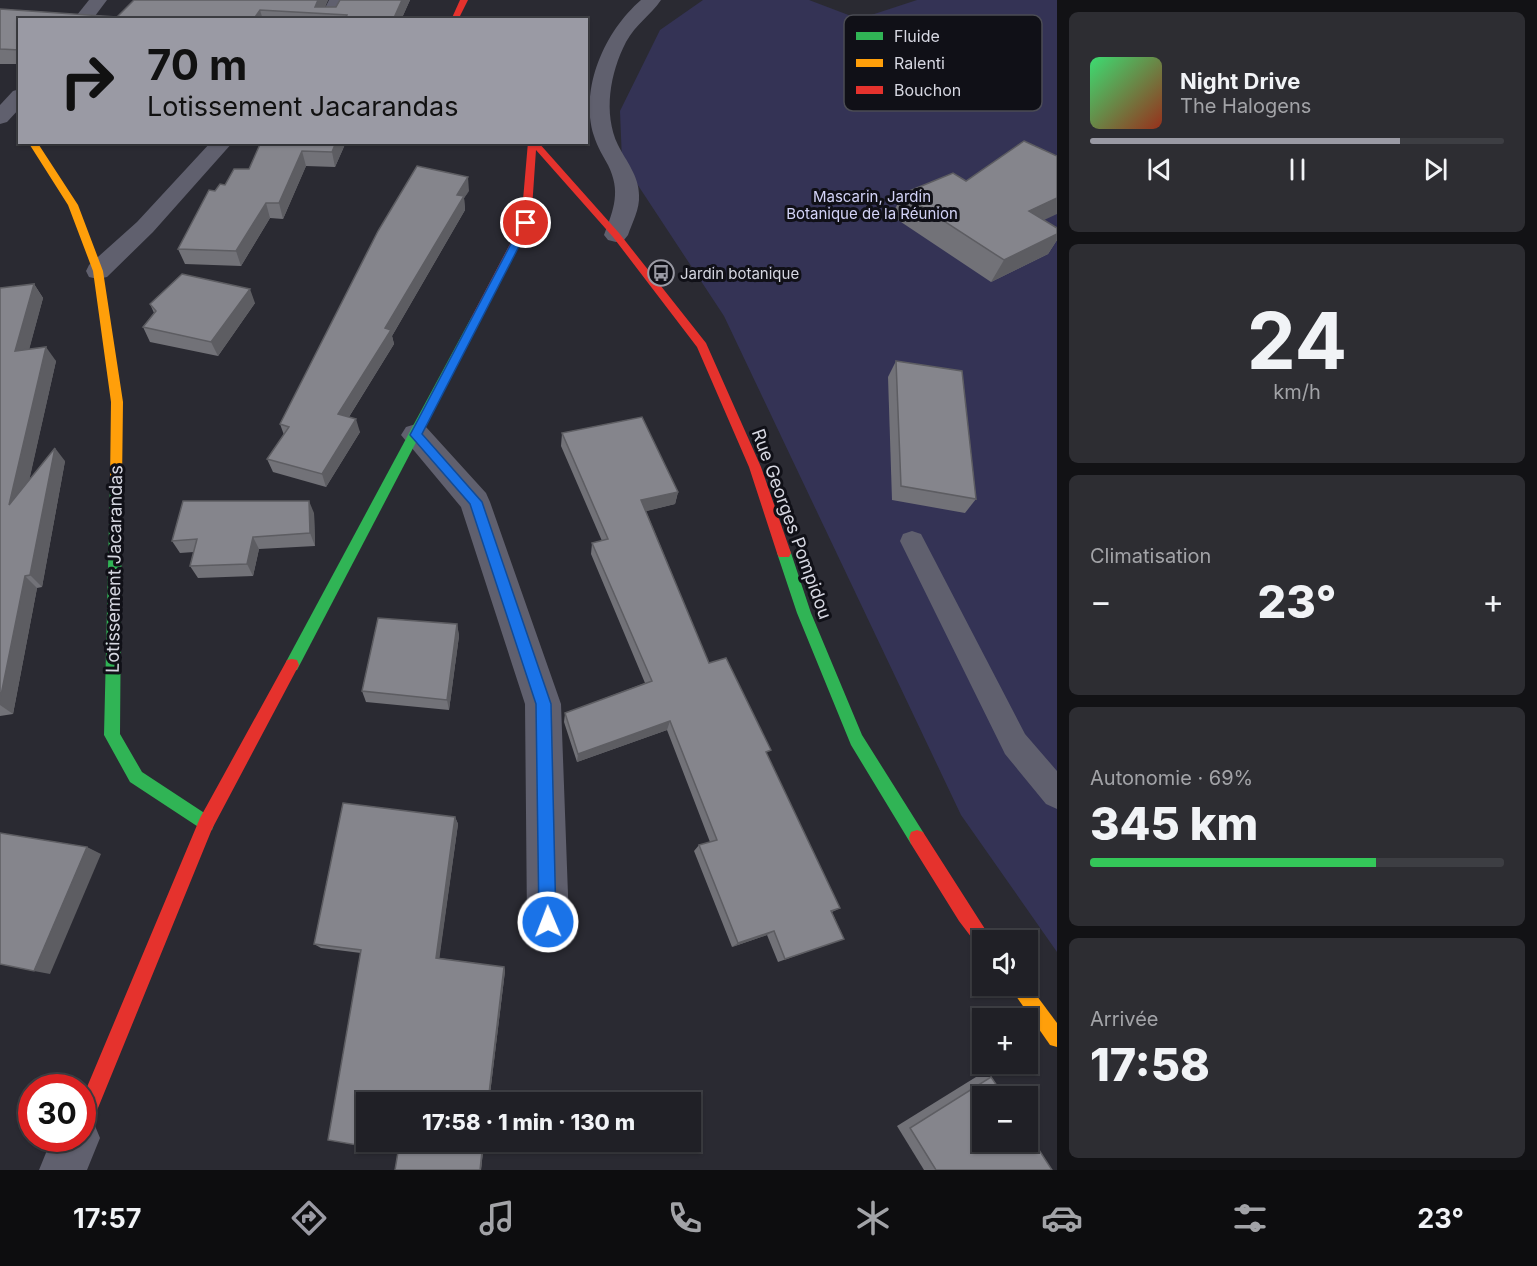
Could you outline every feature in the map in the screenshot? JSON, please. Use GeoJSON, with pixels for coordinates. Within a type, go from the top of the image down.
{"type":"FeatureCollection","features":[{"type":"Feature","properties":{"kind":"street"},"geometry":{"type":"LineString","coordinates":[[84,18],[98,0]]}},
{"type":"Feature","properties":{"kind":"street"},"geometry":{"type":"LineString","coordinates":[[329,18],[338,0]]}},
{"type":"Feature","properties":{"kind":"street"},"geometry":{"type":"LineString","coordinates":[[455,18],[464,0]]}},
{"type":"Feature","properties":{"kind":"street"},"geometry":{"type":"LineString","coordinates":[[616,235],[628,196],[623,174],[604,135],[598,97],[610,52],[642,7],[652,0]]}},
{"type":"Feature","properties":{"kind":"street","name":"Lotissement Jacarandas"},"geometry":{"type":"LineString","coordinates":[[33,144],[73,205],[98,271],[117,402],[112,735],[136,777],[206,825]]}},
{"type":"Feature","properties":{"kind":"street"},"geometry":{"type":"LineString","coordinates":[[98,271],[145,227],[221,144]]}},
{"type":"Feature","properties":{"kind":"street"},"geometry":{"type":"LineString","coordinates":[[96,1090],[206,825],[416,435],[526,223],[532,144]]}},
{"type":"Feature","properties":{"kind":"street","name":"Rue Georges Pompidou"},"geometry":{"type":"LineString","coordinates":[[534,144],[616,235],[702,346],[755,467],[804,613],[856,740],[976,930]]}},
{"type":"Feature","properties":{"kind":"street"},"geometry":{"type":"LineString","coordinates":[[416,435],[475,502],[543,704],[548,922]]}},
{"type":"Feature","properties":{"kind":"street"},"geometry":{"type":"LineString","coordinates":[[1026,996],[1057,1038]]}},
{"type":"Feature","properties":{"kind":"street"},"geometry":{"type":"LineString","coordinates":[[63,1170],[70,1152]]}},
{"type":"Feature","properties":{"kind":"lane"},"geometry":{"type":"LineString","coordinates":[[912,541],[1015,744],[1057,794]]}},
{"type":"Feature","properties":{"kind":"green space","name":"Mascarin, Jardin Botanique de la Réunion"},"geometry":{"type":"Polygon","coordinates":[[[703,0],[809,0],[848,15],[844,15],[844,111],[1042,111],[1042,15],[871,15],[917,0],[1057,0],[1057,952],[961,815],[724,316],[622,161],[620,111],[660,30],[703,0]]]}},
{"type":"Feature","properties":{"kind":"building"},"geometry":{"type":"Polygon","coordinates":[[[134,0],[318,0],[315,7],[336,7],[340,0],[402,0],[394,18],[346,18],[347,15],[260,10],[254,18],[18,18],[18,50],[0,49],[0,9],[117,17],[134,0]]]}},
{"type":"Feature","properties":{"kind":"building"},"geometry":{"type":"Polygon","coordinates":[[[1024,141],[1057,156],[1057,198],[1029,211],[1057,228],[1057,234],[1004,260],[902,194],[953,173],[966,181],[1024,141]]]}},
{"type":"Feature","properties":{"kind":"building"},"geometry":{"type":"Polygon","coordinates":[[[260,144],[335,144],[332,152],[302,151],[279,203],[266,203],[236,251],[178,249],[209,190],[215,191],[220,184],[225,185],[234,169],[249,169],[260,144]]]}},
{"type":"Feature","properties":{"kind":"building"},"geometry":{"type":"Polygon","coordinates":[[[417,166],[468,177],[457,195],[464,196],[385,328],[391,330],[338,414],[356,419],[322,474],[267,459],[289,427],[280,424],[378,231],[417,166]]]}},
{"type":"Feature","properties":{"kind":"building"},"geometry":{"type":"Polygon","coordinates":[[[182,274],[250,289],[211,342],[143,327],[156,311],[150,304],[182,274]]]}},
{"type":"Feature","properties":{"kind":"building"},"geometry":{"type":"Polygon","coordinates":[[[34,284],[15,351],[46,347],[9,505],[55,448],[30,575],[25,576],[0,700],[0,288],[34,284]]]}},
{"type":"Feature","properties":{"kind":"building"},"geometry":{"type":"Polygon","coordinates":[[[896,361],[962,371],[976,499],[901,486],[896,361]]]}},
{"type":"Feature","properties":{"kind":"building"},"geometry":{"type":"Polygon","coordinates":[[[642,417],[678,492],[641,500],[709,663],[726,658],[771,750],[766,752],[840,908],[831,911],[844,939],[785,959],[774,931],[738,943],[699,845],[717,840],[670,721],[578,754],[565,713],[652,681],[592,543],[608,539],[562,433],[642,417]]]}},
{"type":"Feature","properties":{"kind":"building"},"geometry":{"type":"Polygon","coordinates":[[[183,501],[309,501],[310,533],[253,537],[247,564],[190,566],[197,539],[172,541],[183,501]]]}},
{"type":"Feature","properties":{"kind":"building"},"geometry":{"type":"Polygon","coordinates":[[[378,618],[457,624],[447,700],[362,691],[378,618]]]}},
{"type":"Feature","properties":{"kind":"building"},"geometry":{"type":"Polygon","coordinates":[[[343,803],[455,817],[436,958],[504,967],[489,1092],[356,1092],[356,1145],[328,1140],[361,950],[314,944],[343,803]]]}},
{"type":"Feature","properties":{"kind":"building"},"geometry":{"type":"Polygon","coordinates":[[[0,833],[87,847],[34,971],[0,964],[0,833]]]}},
{"type":"Feature","properties":{"kind":"building"},"geometry":{"type":"Polygon","coordinates":[[[991,1077],[997,1086],[977,1086],[991,1077]]]}},
{"type":"Feature","properties":{"kind":"building"},"geometry":{"type":"Polygon","coordinates":[[[972,1089],[972,1152],[1038,1152],[1038,1148],[1052,1170],[936,1170],[910,1128],[972,1089]]]}},
{"type":"Feature","properties":{"kind":"building"},"geometry":{"type":"Polygon","coordinates":[[[398,1152],[482,1152],[480,1170],[395,1170],[398,1152]]]}},
{"type":"Feature","properties":{"kind":"traffic: fast"},"geometry":{"type":"LineString","coordinates":[[292,665],[476,318]]}},
{"type":"Feature","properties":{"kind":"traffic: fast"},"geometry":{"type":"LineString","coordinates":[[116,483],[112,735],[136,777],[206,824]]}},
{"type":"Feature","properties":{"kind":"traffic: fast"},"geometry":{"type":"LineString","coordinates":[[784,553],[804,613],[856,740],[917,838]]}},
{"type":"Feature","properties":{"kind":"traffic: slow"},"geometry":{"type":"LineString","coordinates":[[33,144],[73,205],[98,271],[117,402],[116,483]]}},
{"type":"Feature","properties":{"kind":"traffic: slow"},"geometry":{"type":"LineString","coordinates":[[1026,996],[1057,1038]]}},
{"type":"Feature","properties":{"kind":"traffic: jam"},"geometry":{"type":"LineString","coordinates":[[455,18],[464,0]]}},
{"type":"Feature","properties":{"kind":"traffic: jam"},"geometry":{"type":"LineString","coordinates":[[476,318],[526,223],[532,144]]}},
{"type":"Feature","properties":{"kind":"traffic: jam"},"geometry":{"type":"LineString","coordinates":[[535,144],[616,235],[702,346],[755,467],[784,553]]}},
{"type":"Feature","properties":{"kind":"traffic: jam"},"geometry":{"type":"LineString","coordinates":[[96,1089],[206,824],[292,665]]}},
{"type":"Feature","properties":{"kind":"traffic: jam"},"geometry":{"type":"LineString","coordinates":[[917,838],[976,930]]}},
{"type":"Feature","properties":{"kind":"place","name":"Jardin botanique"},"geometry":{"type":"Point","coordinates":[661,273]}},
{"type":"Feature","properties":{"kind":"route"},"geometry":{"type":"LineString","coordinates":[[526,223],[416,435],[475,502],[543,704],[548,922]]}}]}
